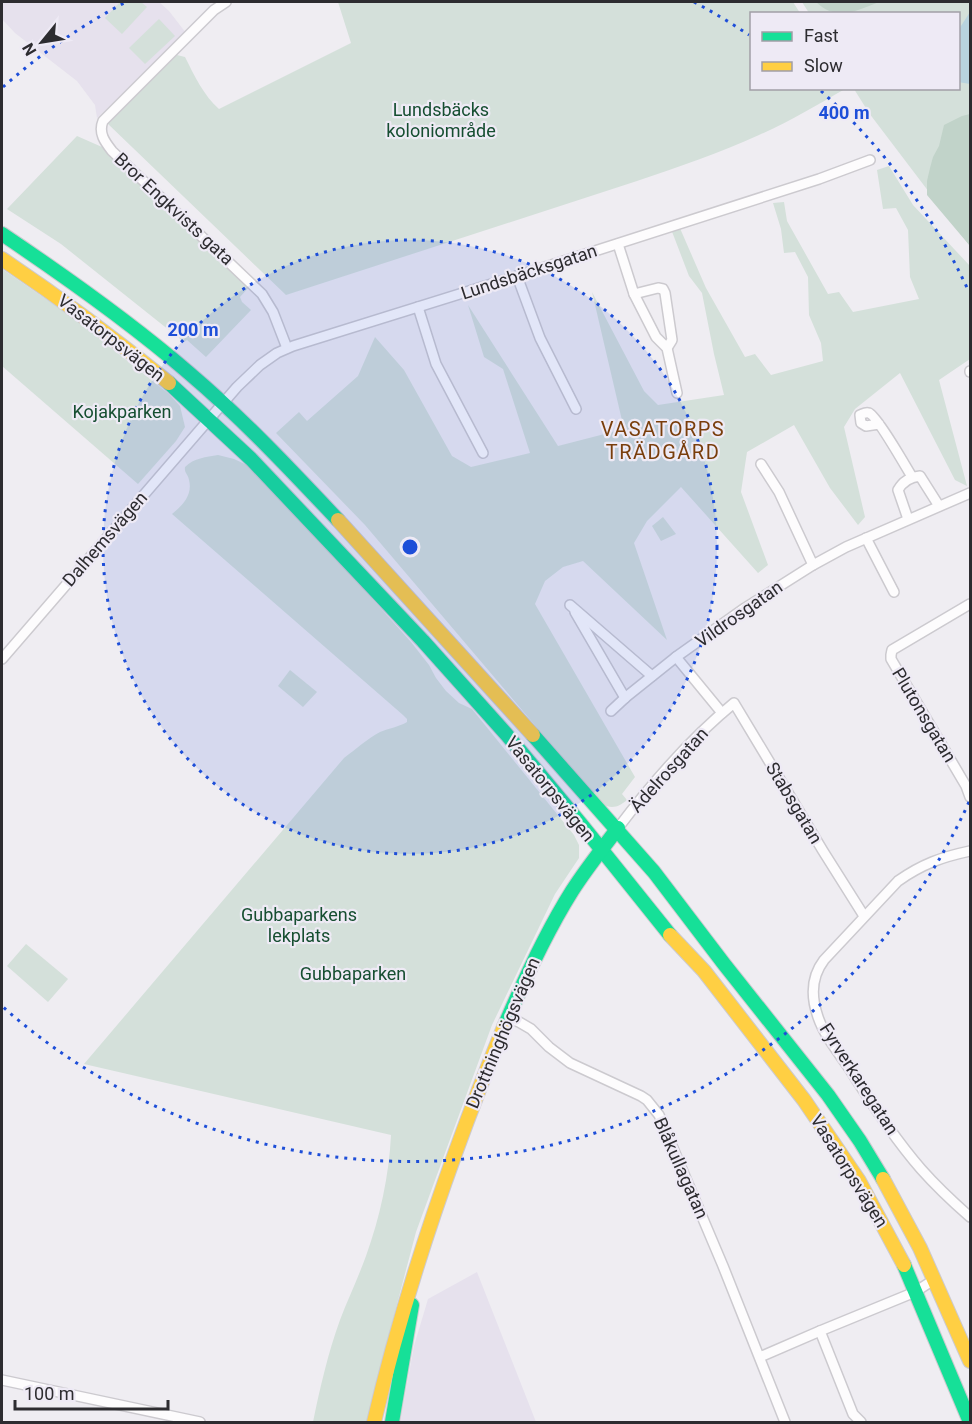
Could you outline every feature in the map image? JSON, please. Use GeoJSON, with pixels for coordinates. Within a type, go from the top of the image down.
{"type":"FeatureCollection","features":[{"type":"Feature","properties":{"kind":"main road","name":"Vasatorpsvägen"},"geometry":{"type":"LineString","coordinates":[[2,234],[124,320],[223,403],[294,473],[372,556],[618,828],[813,1075],[860,1142],[909,1227],[935,1279],[970,1361]]}},
{"type":"Feature","properties":{"kind":"main road","name":"Vasatorpsvägen"},"geometry":{"type":"LineString","coordinates":[[2,259],[99,327],[178,391],[209,418],[288,496],[507,735],[667,932],[704,971],[816,1117],[881,1220],[905,1267],[970,1422]]}},
{"type":"Feature","properties":{"kind":"main road","name":"Drottninghögsvägen"},"geometry":{"type":"LineString","coordinates":[[374,1422],[402,1312],[449,1166],[507,1018],[527,971],[548,932],[571,893],[618,828]]}},
{"type":"Feature","properties":{"kind":"main road","name":"Drottninghögsvägen"},"geometry":{"type":"LineString","coordinates":[[392,1422],[421,1253]]}},
{"type":"Feature","properties":{"kind":"street","name":"Bror Engkvists gata"},"geometry":{"type":"LineString","coordinates":[[226,2],[219,6],[103,121],[101,133],[112,151],[256,287],[273,312],[287,348]]}},
{"type":"Feature","properties":{"kind":"street","name":"Lundsbäcksgatan"},"geometry":{"type":"LineString","coordinates":[[209,418],[261,365],[287,348],[618,244],[819,179],[870,160]]}},
{"type":"Feature","properties":{"kind":"street"},"geometry":{"type":"LineString","coordinates":[[618,244],[634,294],[656,338],[667,348],[677,393]]}},
{"type":"Feature","properties":{"kind":"street"},"geometry":{"type":"LineString","coordinates":[[517,276],[540,338],[576,410]]}},
{"type":"Feature","properties":{"kind":"street"},"geometry":{"type":"LineString","coordinates":[[634,294],[658,288],[663,289],[672,340],[667,348]]}},
{"type":"Feature","properties":{"kind":"street"},"geometry":{"type":"LineString","coordinates":[[418,307],[436,364],[483,453]]}},
{"type":"Feature","properties":{"kind":"street","name":"Dalhemsvägen"},"geometry":{"type":"LineString","coordinates":[[2,659],[209,418]]}},
{"type":"Feature","properties":{"kind":"street"},"geometry":{"type":"LineString","coordinates":[[879,424],[912,477]]}},
{"type":"Feature","properties":{"kind":"street"},"geometry":{"type":"LineString","coordinates":[[761,464],[779,492],[813,565]]}},
{"type":"Feature","properties":{"kind":"street"},"geometry":{"type":"LineString","coordinates":[[908,519],[898,490],[901,484],[912,477],[920,476],[939,506]]}},
{"type":"Feature","properties":{"kind":"street","name":"Vildrosgatan"},"geometry":{"type":"LineString","coordinates":[[722,713],[676,657],[745,608],[813,565],[866,538],[970,493]]}},
{"type":"Feature","properties":{"kind":"street"},"geometry":{"type":"LineString","coordinates":[[866,538],[894,592]]}},
{"type":"Feature","properties":{"kind":"street"},"geometry":{"type":"LineString","coordinates":[[625,698],[570,604],[652,676]]}},
{"type":"Feature","properties":{"kind":"street","name":"Plutonsgatan"},"geometry":{"type":"LineString","coordinates":[[970,604],[892,650],[891,659],[970,796]]}},
{"type":"Feature","properties":{"kind":"street"},"geometry":{"type":"LineString","coordinates":[[611,711],[676,657]]}},
{"type":"Feature","properties":{"kind":"street","name":"Stabsgatan"},"geometry":{"type":"LineString","coordinates":[[722,713],[734,703],[864,916]]}},
{"type":"Feature","properties":{"kind":"street","name":"Ädelrosgatan"},"geometry":{"type":"LineString","coordinates":[[618,828],[644,794],[722,713]]}},
{"type":"Feature","properties":{"kind":"street","name":"Fyrverkaregatan"},"geometry":{"type":"LineString","coordinates":[[970,851],[933,861],[913,870],[898,881],[824,960],[814,980],[818,1018],[833,1044],[889,1129],[921,1170],[970,1217]]}},
{"type":"Feature","properties":{"kind":"street","name":"Blåkullagatan"},"geometry":{"type":"LineString","coordinates":[[507,1018],[531,1029],[570,1064],[641,1096],[659,1115],[785,1422]]}},
{"type":"Feature","properties":{"kind":"street"},"geometry":{"type":"LineString","coordinates":[[760,1357],[915,1292],[935,1279]]}},
{"type":"Feature","properties":{"kind":"street"},"geometry":{"type":"LineString","coordinates":[[820,1331],[853,1414],[861,1422]]}},
{"type":"Feature","properties":{"kind":"street"},"geometry":{"type":"LineString","coordinates":[[2,1380],[200,1422]]}},
{"type":"Feature","properties":{"kind":"shaded area"},"geometry":{"type":"Polygon","coordinates":[[[2,2],[159,2],[186,33],[97,118],[95,105],[77,81],[15,33],[2,19],[2,2]]]}},
{"type":"Feature","properties":{"kind":"shaded area"},"geometry":{"type":"Polygon","coordinates":[[[477,1272],[536,1422],[400,1422],[414,1346],[428,1299],[477,1272]]]}},
{"type":"Feature","properties":{"kind":"green space"},"geometry":{"type":"Polygon","coordinates":[[[120,2],[141,2],[147,7],[122,34],[105,18],[120,2]]]}},
{"type":"Feature","properties":{"kind":"green space","name":"Lundsbäcks koloniområde"},"geometry":{"type":"Polygon","coordinates":[[[338,2],[793,2],[799,12],[750,12],[750,90],[843,90],[770,130],[699,160],[286,295],[107,123],[177,55],[185,57],[204,92],[219,109],[351,43],[338,2]]]}},
{"type":"Feature","properties":{"kind":"green space"},"geometry":{"type":"Polygon","coordinates":[[[802,2],[970,2],[970,246],[869,113],[855,90],[960,90],[960,12],[808,12],[802,2]]]}},
{"type":"Feature","properties":{"kind":"green space"},"geometry":{"type":"Polygon","coordinates":[[[816,2],[879,2],[850,12],[831,12],[816,2]]]}},
{"type":"Feature","properties":{"kind":"green space"},"geometry":{"type":"Polygon","coordinates":[[[159,19],[175,36],[145,64],[129,48],[159,19]]]}},
{"type":"Feature","properties":{"kind":"green space"},"geometry":{"type":"Polygon","coordinates":[[[970,114],[970,246],[927,195],[927,181],[944,125],[970,114]]]}},
{"type":"Feature","properties":{"kind":"green space"},"geometry":{"type":"Polygon","coordinates":[[[77,136],[102,147],[249,287],[240,297],[251,310],[206,357],[61,244],[7,209],[77,136]]]}},
{"type":"Feature","properties":{"kind":"green space"},"geometry":{"type":"Polygon","coordinates":[[[889,166],[913,205],[970,266],[970,359],[939,380],[967,486],[955,480],[900,373],[855,409],[844,427],[865,517],[858,525],[830,488],[794,425],[747,452],[741,492],[768,565],[758,573],[681,487],[647,521],[634,543],[667,640],[583,561],[563,567],[545,581],[535,604],[635,777],[622,794],[627,800],[615,807],[605,805],[365,525],[276,433],[299,412],[307,421],[358,376],[375,337],[404,370],[452,456],[471,467],[530,453],[503,369],[484,357],[468,305],[558,446],[624,429],[592,292],[644,391],[658,405],[724,395],[702,293],[689,276],[671,229],[679,226],[706,288],[745,357],[755,354],[771,375],[823,361],[821,343],[809,315],[808,277],[795,252],[784,253],[781,229],[773,203],[784,202],[787,221],[828,294],[839,292],[853,312],[919,299],[910,277],[908,230],[896,208],[883,209],[877,170],[889,166]]]}},
{"type":"Feature","properties":{"kind":"green space","name":"Kojakparken"},"geometry":{"type":"Polygon","coordinates":[[[2,269],[75,319],[169,394],[180,406],[185,427],[176,441],[138,484],[2,366],[2,269]]]}},
{"type":"Feature","properties":{"kind":"green space","name":"Gubbaparken"},"geometry":{"type":"Polygon","coordinates":[[[218,455],[247,465],[315,535],[411,642],[446,691],[459,703],[472,709],[574,835],[579,845],[579,858],[555,894],[492,1025],[416,1232],[369,1422],[313,1422],[336,1332],[376,1226],[386,1181],[391,1135],[84,1064],[344,758],[380,732],[407,722],[403,715],[172,514],[183,504],[188,495],[190,485],[185,467],[196,460],[218,455]]]}},
{"type":"Feature","properties":{"kind":"green space"},"geometry":{"type":"Polygon","coordinates":[[[663,517],[676,534],[661,541],[652,526],[663,517]]]}},
{"type":"Feature","properties":{"kind":"green space"},"geometry":{"type":"Polygon","coordinates":[[[290,670],[317,692],[303,707],[278,686],[290,670]]]}},
{"type":"Feature","properties":{"kind":"green space"},"geometry":{"type":"Polygon","coordinates":[[[26,944],[68,979],[48,1002],[7,966],[26,944]]]}},
{"type":"Feature","properties":{"kind":"water"},"geometry":{"type":"Polygon","coordinates":[[[970,12],[970,84],[960,82],[960,27],[970,12]]]}},
{"type":"Feature","properties":{"kind":"traffic: fast"},"geometry":{"type":"LineString","coordinates":[[2,234],[97,300],[209,390],[284,463],[338,520]]}},
{"type":"Feature","properties":{"kind":"traffic: fast"},"geometry":{"type":"LineString","coordinates":[[169,383],[251,459],[423,641],[507,735],[670,935]]}},
{"type":"Feature","properties":{"kind":"traffic: fast"},"geometry":{"type":"LineString","coordinates":[[533,735],[654,872],[828,1095],[883,1179]]}},
{"type":"Feature","properties":{"kind":"traffic: fast"},"geometry":{"type":"LineString","coordinates":[[504,1027],[535,957],[562,907],[618,828]]}},
{"type":"Feature","properties":{"kind":"traffic: fast"},"geometry":{"type":"LineString","coordinates":[[904,1265],[970,1422]]}},
{"type":"Feature","properties":{"kind":"traffic: fast"},"geometry":{"type":"LineString","coordinates":[[392,1422],[412,1305]]}},
{"type":"Feature","properties":{"kind":"traffic: slow"},"geometry":{"type":"LineString","coordinates":[[2,259],[87,319],[169,383]]}},
{"type":"Feature","properties":{"kind":"traffic: slow"},"geometry":{"type":"LineString","coordinates":[[338,520],[533,735]]}},
{"type":"Feature","properties":{"kind":"traffic: slow"},"geometry":{"type":"LineString","coordinates":[[670,935],[704,971],[804,1100],[859,1181],[904,1265]]}},
{"type":"Feature","properties":{"kind":"traffic: slow"},"geometry":{"type":"LineString","coordinates":[[374,1422],[400,1321],[431,1222],[504,1027]]}},
{"type":"Feature","properties":{"kind":"traffic: slow"},"geometry":{"type":"LineString","coordinates":[[883,1179],[920,1248],[970,1361]]}},
{"type":"Feature","properties":{"kind":"district","name":"VASATORPS TRÄDGÅRD"},"geometry":{"type":"Point","coordinates":[663,440]}},
{"type":"Feature","properties":{"kind":"park label","name":"Gubbaparkens lekplats"},"geometry":{"type":"Point","coordinates":[299,925]}}]}
